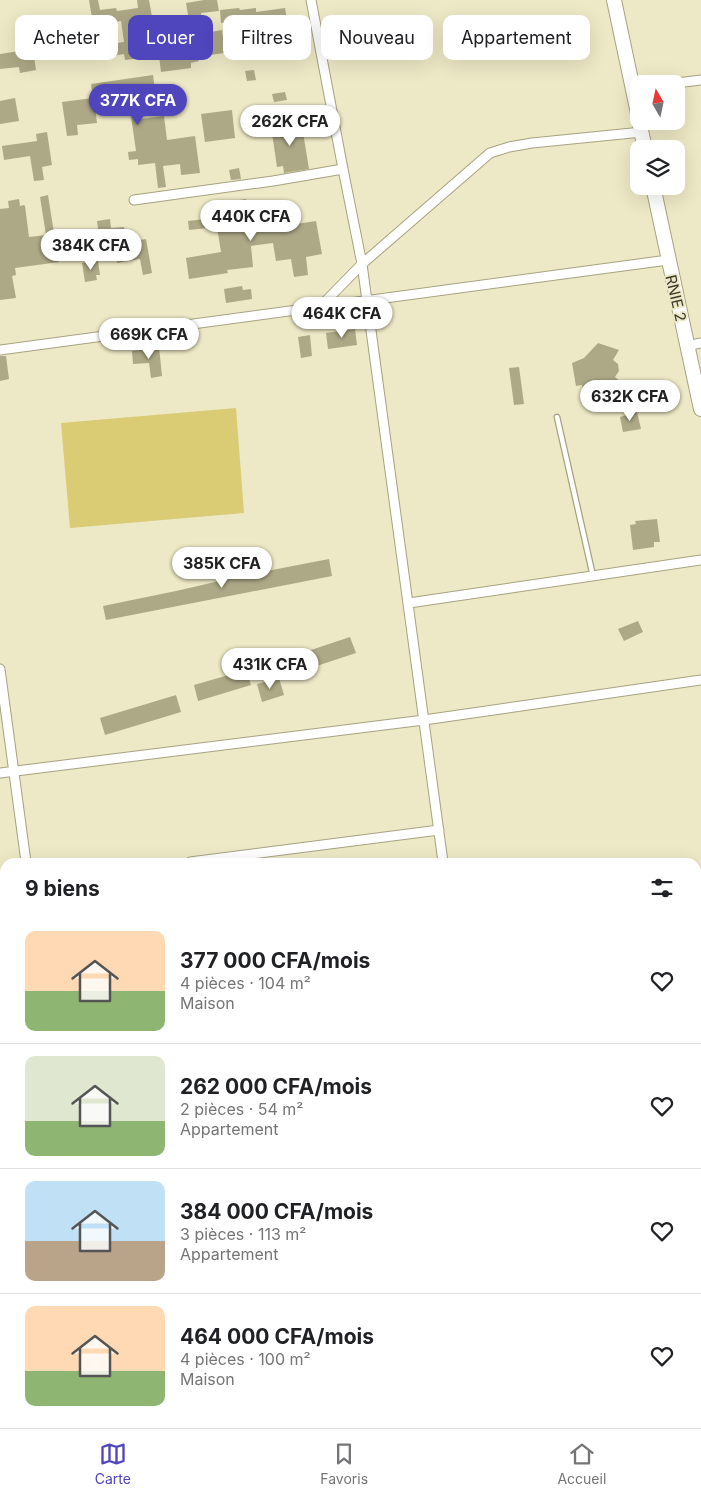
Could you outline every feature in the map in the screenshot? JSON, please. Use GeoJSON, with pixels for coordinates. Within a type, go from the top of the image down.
{"type":"FeatureCollection","features":[{"type":"Feature","properties":{"kind":"main road"},"geometry":{"type":"LineString","coordinates":[[614,0],[633,75]]}},
{"type":"Feature","properties":{"kind":"main road","name":"RNIE 2"},"geometry":{"type":"LineString","coordinates":[[655,195],[668,260],[694,345],[701,409]]}},
{"type":"Feature","properties":{"kind":"street"},"geometry":{"type":"LineString","coordinates":[[312,0],[342,169],[362,264],[443,858]]}},
{"type":"Feature","properties":{"kind":"street"},"geometry":{"type":"LineString","coordinates":[[685,82],[701,80]]}},
{"type":"Feature","properties":{"kind":"street"},"geometry":{"type":"LineString","coordinates":[[320,307],[362,264],[490,153],[509,146],[630,126]]}},
{"type":"Feature","properties":{"kind":"street"},"geometry":{"type":"LineString","coordinates":[[134,200],[273,181],[342,169]]}},
{"type":"Feature","properties":{"kind":"street"},"geometry":{"type":"LineString","coordinates":[[0,350],[668,260]]}},
{"type":"Feature","properties":{"kind":"street"},"geometry":{"type":"LineString","coordinates":[[409,603],[701,560]]}},
{"type":"Feature","properties":{"kind":"street"},"geometry":{"type":"LineString","coordinates":[[0,669],[25,858]]}},
{"type":"Feature","properties":{"kind":"street"},"geometry":{"type":"LineString","coordinates":[[0,773],[424,720],[701,680]]}},
{"type":"Feature","properties":{"kind":"street"},"geometry":{"type":"LineString","coordinates":[[221,858],[439,830]]}},
{"type":"Feature","properties":{"kind":"lane"},"geometry":{"type":"LineString","coordinates":[[557,417],[593,576]]}},
{"type":"Feature","properties":{"kind":"shaded area"},"geometry":{"type":"Polygon","coordinates":[[[236,408],[244,513],[70,528],[61,423],[236,408]]]}},
{"type":"Feature","properties":{"kind":"building"},"geometry":{"type":"Polygon","coordinates":[[[89,0],[98,0],[100,10],[116,8],[117,11],[138,8],[137,0],[149,0],[152,15],[128,15],[128,60],[125,60],[124,54],[118,55],[118,43],[124,42],[121,21],[118,21],[118,15],[92,15],[89,0]]]}},
{"type":"Feature","properties":{"kind":"building"},"geometry":{"type":"Polygon","coordinates":[[[217,0],[219,11],[201,13],[201,15],[188,15],[186,3],[217,0]]]}},
{"type":"Feature","properties":{"kind":"building"},"geometry":{"type":"Polygon","coordinates":[[[256,8],[256,12],[285,8],[286,15],[223,15],[223,23],[221,23],[220,10],[256,8]]]}},
{"type":"Feature","properties":{"kind":"building"},"geometry":{"type":"Polygon","coordinates":[[[222,30],[223,53],[213,54],[213,32],[222,30]]]}},
{"type":"Feature","properties":{"kind":"building"},"geometry":{"type":"Polygon","coordinates":[[[15,52],[15,60],[35,60],[36,70],[20,73],[19,67],[0,69],[0,54],[15,52]]]}},
{"type":"Feature","properties":{"kind":"building"},"geometry":{"type":"Polygon","coordinates":[[[160,60],[199,61],[191,63],[191,68],[161,72],[160,60]]]}},
{"type":"Feature","properties":{"kind":"building"},"geometry":{"type":"Polygon","coordinates":[[[254,70],[256,80],[247,81],[245,71],[254,70]]]}},
{"type":"Feature","properties":{"kind":"building"},"geometry":{"type":"Polygon","coordinates":[[[153,75],[156,98],[138,100],[141,119],[164,116],[167,140],[195,136],[200,173],[181,175],[180,164],[163,166],[166,187],[158,188],[155,163],[138,165],[138,159],[129,160],[128,152],[136,151],[130,109],[122,110],[120,95],[94,99],[97,123],[77,125],[78,135],[67,136],[62,102],[93,98],[91,84],[153,75]]]}},
{"type":"Feature","properties":{"kind":"building"},"geometry":{"type":"Polygon","coordinates":[[[285,92],[287,100],[274,102],[272,94],[285,92]]]}},
{"type":"Feature","properties":{"kind":"building"},"geometry":{"type":"Polygon","coordinates":[[[15,98],[19,121],[0,124],[0,101],[15,98]]]}},
{"type":"Feature","properties":{"kind":"building"},"geometry":{"type":"Polygon","coordinates":[[[232,110],[235,138],[205,142],[201,114],[232,110]]]}},
{"type":"Feature","properties":{"kind":"building"},"geometry":{"type":"Polygon","coordinates":[[[301,120],[309,169],[284,173],[283,166],[277,167],[271,126],[301,120]]]}},
{"type":"Feature","properties":{"kind":"building"},"geometry":{"type":"Polygon","coordinates":[[[47,132],[52,165],[42,167],[44,180],[34,181],[30,156],[4,160],[2,146],[37,141],[36,134],[47,132]]]}},
{"type":"Feature","properties":{"kind":"building"},"geometry":{"type":"Polygon","coordinates":[[[239,168],[241,179],[231,180],[229,170],[239,168]]]}},
{"type":"Feature","properties":{"kind":"building"},"geometry":{"type":"Polygon","coordinates":[[[48,195],[54,233],[62,232],[66,255],[58,256],[59,262],[15,268],[16,275],[12,276],[16,298],[0,300],[0,209],[9,208],[8,201],[19,199],[20,206],[25,206],[29,237],[46,235],[40,197],[48,195]]]}},
{"type":"Feature","properties":{"kind":"building"},"geometry":{"type":"Polygon","coordinates":[[[246,199],[251,231],[316,221],[322,254],[306,257],[308,275],[294,277],[291,259],[276,261],[273,243],[251,246],[253,267],[227,270],[228,273],[189,279],[186,258],[221,252],[217,227],[189,230],[188,221],[214,218],[212,204],[246,199]]]}},
{"type":"Feature","properties":{"kind":"building"},"geometry":{"type":"Polygon","coordinates":[[[110,219],[111,228],[124,227],[126,242],[146,239],[152,273],[143,275],[140,259],[117,263],[114,241],[100,243],[97,221],[110,219]]]}},
{"type":"Feature","properties":{"kind":"building"},"geometry":{"type":"Polygon","coordinates":[[[98,261],[100,275],[96,275],[97,280],[85,282],[82,263],[98,261]]]}},
{"type":"Feature","properties":{"kind":"building"},"geometry":{"type":"Polygon","coordinates":[[[242,286],[243,290],[251,289],[252,299],[226,303],[224,289],[242,286]]]}},
{"type":"Feature","properties":{"kind":"building"},"geometry":{"type":"Polygon","coordinates":[[[355,329],[357,345],[328,349],[326,333],[355,329]]]}},
{"type":"Feature","properties":{"kind":"building"},"geometry":{"type":"Polygon","coordinates":[[[310,335],[312,356],[301,358],[298,337],[310,335]]]}},
{"type":"Feature","properties":{"kind":"building"},"geometry":{"type":"Polygon","coordinates":[[[598,343],[619,350],[613,360],[618,364],[619,371],[615,377],[624,385],[609,396],[592,387],[583,390],[582,385],[576,386],[572,363],[584,358],[598,343]]]}},
{"type":"Feature","properties":{"kind":"building"},"geometry":{"type":"Polygon","coordinates":[[[159,347],[162,376],[151,378],[149,363],[133,364],[132,351],[159,347]]]}},
{"type":"Feature","properties":{"kind":"building"},"geometry":{"type":"Polygon","coordinates":[[[0,356],[6,356],[9,379],[0,381],[0,356]]]}},
{"type":"Feature","properties":{"kind":"building"},"geometry":{"type":"Polygon","coordinates":[[[519,367],[524,404],[514,405],[509,368],[519,367]]]}},
{"type":"Feature","properties":{"kind":"building"},"geometry":{"type":"Polygon","coordinates":[[[637,412],[641,429],[623,432],[620,417],[637,412]]]}},
{"type":"Feature","properties":{"kind":"building"},"geometry":{"type":"Polygon","coordinates":[[[657,519],[660,542],[654,542],[654,547],[633,550],[630,525],[636,524],[635,521],[657,519]]]}},
{"type":"Feature","properties":{"kind":"building"},"geometry":{"type":"Polygon","coordinates":[[[329,559],[332,576],[106,620],[103,606],[329,559]]]}},
{"type":"Feature","properties":{"kind":"building"},"geometry":{"type":"Polygon","coordinates":[[[638,621],[643,632],[624,641],[618,629],[638,621]]]}},
{"type":"Feature","properties":{"kind":"building"},"geometry":{"type":"Polygon","coordinates":[[[350,637],[356,653],[286,676],[281,660],[350,637]]]}},
{"type":"Feature","properties":{"kind":"building"},"geometry":{"type":"Polygon","coordinates":[[[246,670],[251,685],[198,701],[194,685],[246,670]]]}},
{"type":"Feature","properties":{"kind":"building"},"geometry":{"type":"Polygon","coordinates":[[[279,678],[284,695],[262,702],[257,684],[279,678]]]}},
{"type":"Feature","properties":{"kind":"building"},"geometry":{"type":"Polygon","coordinates":[[[176,695],[181,712],[105,735],[100,718],[176,695]]]}}]}
